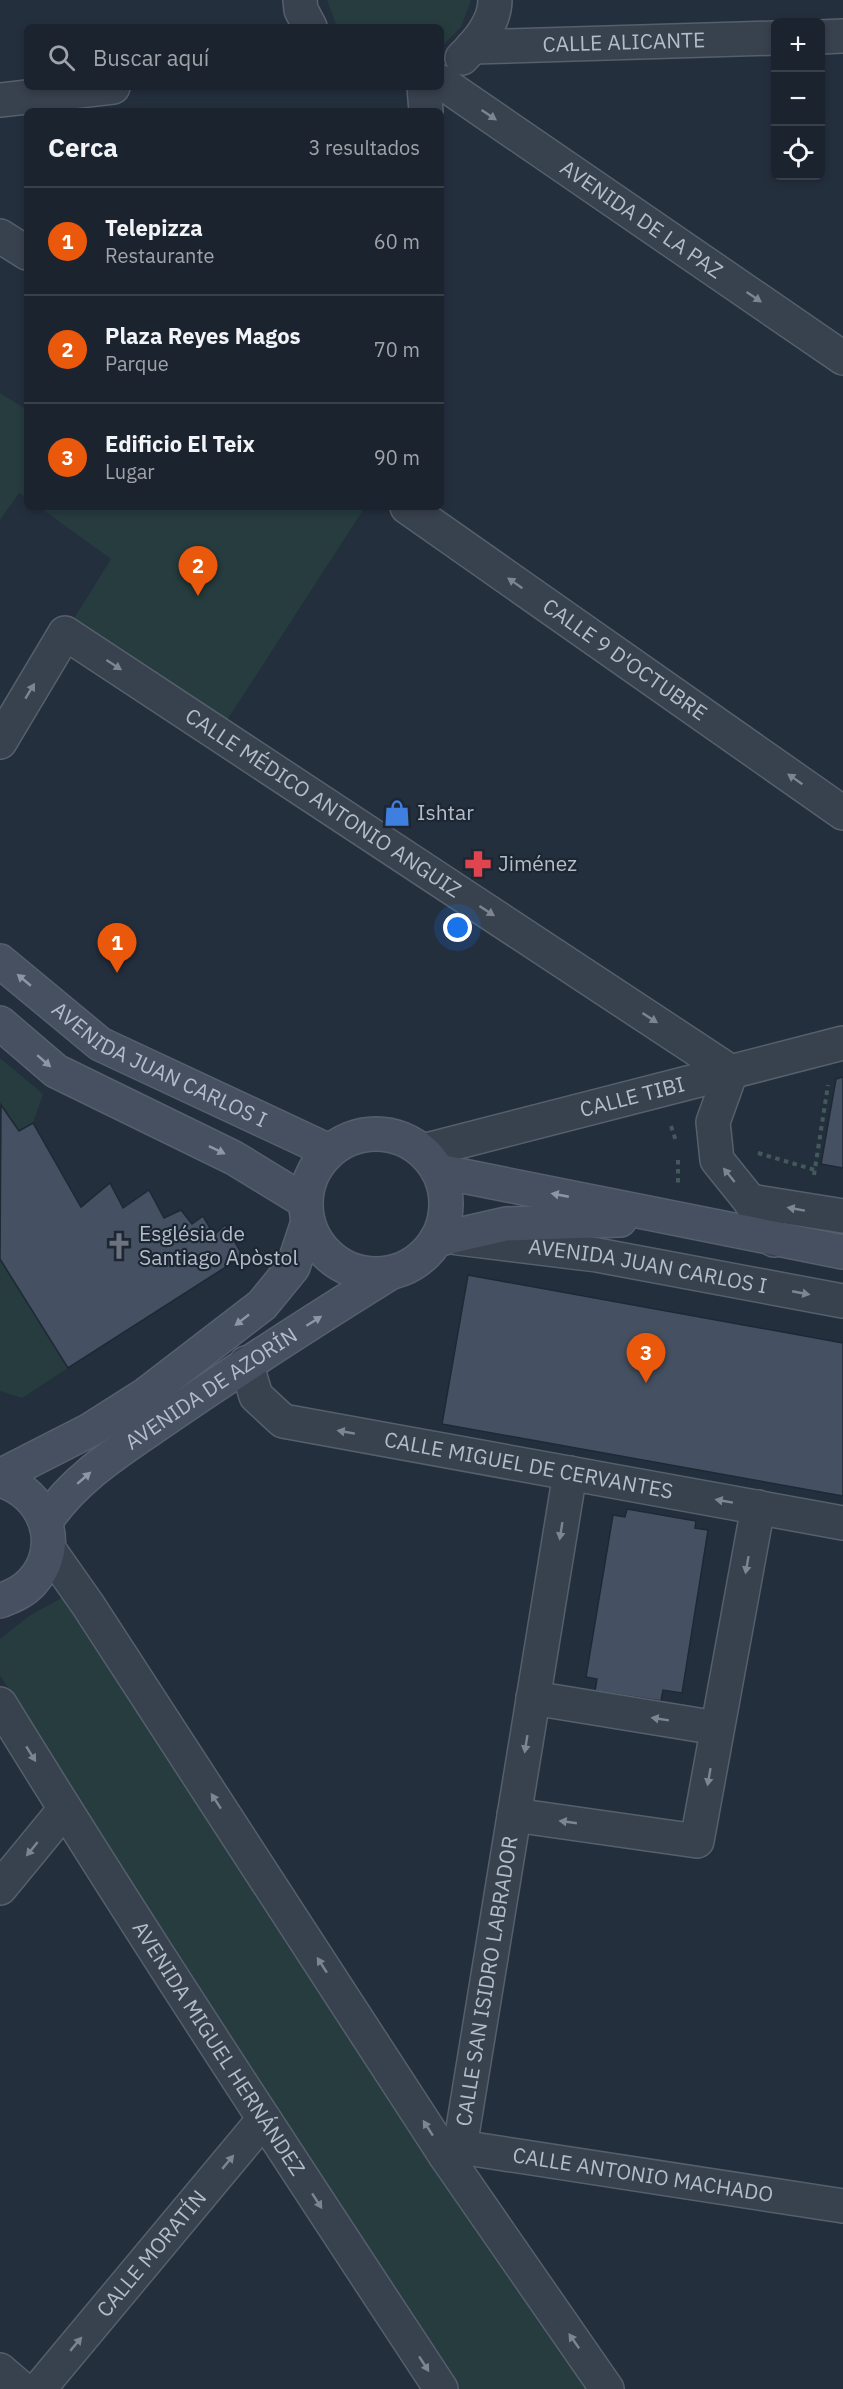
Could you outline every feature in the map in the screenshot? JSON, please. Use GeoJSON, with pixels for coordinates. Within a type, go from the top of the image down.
{"type":"FeatureCollection","features":[{"type":"Feature","properties":{"kind":"main road","name":"AVENIDA JUAN CARLOS I"},"geometry":{"type":"LineString","coordinates":[[0,961],[100,1044],[329,1151]]}},
{"type":"Feature","properties":{"kind":"main road"},"geometry":{"type":"LineString","coordinates":[[0,1023],[56,1071],[234,1158],[307,1212]]}},
{"type":"Feature","properties":{"kind":"main road"},"geometry":{"type":"LineString","coordinates":[[366,1134],[387,1134],[406,1140],[430,1161],[444,1187],[445,1238],[409,1267],[390,1273],[370,1274],[350,1269],[332,1259],[318,1244],[307,1212],[309,1183],[317,1166],[329,1151],[347,1140],[366,1134]]}},
{"type":"Feature","properties":{"kind":"main road","name":"AVENIDA JUAN CARLOS I"},"geometry":{"type":"LineString","coordinates":[[430,1161],[774,1240],[843,1252]]}},
{"type":"Feature","properties":{"kind":"main road","name":"AVENIDA DE AZORÍN"},"geometry":{"type":"LineString","coordinates":[[0,1478],[90,1430],[145,1395],[262,1305],[293,1267],[307,1212]]}},
{"type":"Feature","properties":{"kind":"main road","name":"AVENIDA JUAN CARLOS I"},"geometry":{"type":"LineString","coordinates":[[445,1238],[506,1224],[679,1218]]}},
{"type":"Feature","properties":{"kind":"main road","name":"AVENIDA DE AZORÍN"},"geometry":{"type":"LineString","coordinates":[[0,1600],[16,1595],[31,1583],[42,1568],[47,1535],[61,1499],[103,1462],[246,1363],[390,1273]]}},
{"type":"Feature","properties":{"kind":"main road"},"geometry":{"type":"LineString","coordinates":[[0,1478],[29,1495],[47,1535]]}},
{"type":"Feature","properties":{"kind":"street"},"geometry":{"type":"LineString","coordinates":[[300,0],[301,10],[308,24]]}},
{"type":"Feature","properties":{"kind":"street"},"geometry":{"type":"LineString","coordinates":[[444,71],[455,65],[482,38],[495,6],[495,0]]}},
{"type":"Feature","properties":{"kind":"street"},"geometry":{"type":"LineString","coordinates":[[825,37],[843,36]]}},
{"type":"Feature","properties":{"kind":"street","name":"CALLE ALICANTE"},"geometry":{"type":"LineString","coordinates":[[472,47],[771,38]]}},
{"type":"Feature","properties":{"kind":"street","name":"AVENIDA DE LA PAZ"},"geometry":{"type":"LineString","coordinates":[[444,84],[843,358]]}},
{"type":"Feature","properties":{"kind":"street"},"geometry":{"type":"LineString","coordinates":[[0,100],[87,90]]}},
{"type":"Feature","properties":{"kind":"street"},"geometry":{"type":"LineString","coordinates":[[424,90],[426,108]]}},
{"type":"Feature","properties":{"kind":"street"},"geometry":{"type":"LineString","coordinates":[[0,236],[24,251]]}},
{"type":"Feature","properties":{"kind":"street","name":"CALLE 9 D'OCTUBRE"},"geometry":{"type":"LineString","coordinates":[[411,510],[843,813]]}},
{"type":"Feature","properties":{"kind":"street","name":"CALLE MÉDICO ANTONIO ANGUIZ"},"geometry":{"type":"LineString","coordinates":[[0,742],[65,633],[731,1072]]}},
{"type":"Feature","properties":{"kind":"street","name":"CALLE TIBI"},"geometry":{"type":"LineString","coordinates":[[430,1161],[659,1091],[838,1044]]}},
{"type":"Feature","properties":{"kind":"street"},"geometry":{"type":"LineString","coordinates":[[731,1072],[713,1122],[717,1160],[750,1201],[774,1240]]}},
{"type":"Feature","properties":{"kind":"street"},"geometry":{"type":"LineString","coordinates":[[750,1201],[843,1216]]}},
{"type":"Feature","properties":{"kind":"street","name":"AVENIDA JUAN CARLOS I"},"geometry":{"type":"LineString","coordinates":[[445,1238],[597,1255],[843,1301]]}},
{"type":"Feature","properties":{"kind":"street","name":"CALLE MIGUEL DE CERVANTES"},"geometry":{"type":"LineString","coordinates":[[246,1363],[256,1396],[283,1420],[843,1523]]}},
{"type":"Feature","properties":{"kind":"street","name":"CALLE SAN ISIDRO LABRADOR"},"geometry":{"type":"LineString","coordinates":[[453,2151],[514,1815],[570,1473]]}},
{"type":"Feature","properties":{"kind":"street","name":"CALLE SAN ISIDRO LABRADOR"},"geometry":{"type":"LineString","coordinates":[[514,1815],[697,1841],[758,1507]]}},
{"type":"Feature","properties":{"kind":"street"},"geometry":{"type":"LineString","coordinates":[[47,1535],[88,1605],[453,2151],[607,2389]]}},
{"type":"Feature","properties":{"kind":"street"},"geometry":{"type":"LineString","coordinates":[[533,1698],[717,1728]]}},
{"type":"Feature","properties":{"kind":"street","name":"AVENIDA MIGUEL HERNÁNDEZ"},"geometry":{"type":"LineString","coordinates":[[0,1704],[264,2119],[441,2389]]}},
{"type":"Feature","properties":{"kind":"street"},"geometry":{"type":"LineString","coordinates":[[0,1888],[65,1809]]}},
{"type":"Feature","properties":{"kind":"street","name":"CALLE MORATÍN"},"geometry":{"type":"LineString","coordinates":[[39,2389],[264,2119]]}},
{"type":"Feature","properties":{"kind":"street","name":"CALLE ANTONIO MACHADO"},"geometry":{"type":"LineString","coordinates":[[453,2151],[843,2206]]}},
{"type":"Feature","properties":{"kind":"street"},"geometry":{"type":"LineString","coordinates":[[0,2370],[22,2389]]}},
{"type":"Feature","properties":{"kind":"path"},"geometry":{"type":"LineString","coordinates":[[808,1211],[838,1044]]}},
{"type":"Feature","properties":{"kind":"path"},"geometry":{"type":"LineString","coordinates":[[659,1091],[677,1145]]}},
{"type":"Feature","properties":{"kind":"path"},"geometry":{"type":"LineString","coordinates":[[678,1156],[679,1218]]}},
{"type":"Feature","properties":{"kind":"green space"},"geometry":{"type":"Polygon","coordinates":[[[327,0],[471,0],[461,27],[444,44],[444,24],[336,24],[327,0]]]}},
{"type":"Feature","properties":{"kind":"green space"},"geometry":{"type":"Polygon","coordinates":[[[0,393],[24,408],[24,496],[19,493],[0,520],[0,393]]]}},
{"type":"Feature","properties":{"kind":"green space"},"geometry":{"type":"Polygon","coordinates":[[[43,510],[363,510],[218,734],[65,633],[111,559],[43,510]]]}},
{"type":"Feature","properties":{"kind":"green space"},"geometry":{"type":"Polygon","coordinates":[[[0,1058],[43,1094],[33,1123],[19,1131],[0,1106],[0,1058]]]}},
{"type":"Feature","properties":{"kind":"green space"},"geometry":{"type":"Polygon","coordinates":[[[0,1259],[68,1368],[22,1398],[0,1391],[0,1259]]]}},
{"type":"Feature","properties":{"kind":"green space"},"geometry":{"type":"Polygon","coordinates":[[[67,1595],[434,2166],[586,2389],[460,2389],[281,2118],[0,1675],[0,1639],[29,1616],[67,1595]]]}},
{"type":"Feature","properties":{"kind":"building"},"geometry":{"type":"Polygon","coordinates":[[[843,1077],[843,1168],[821,1164],[836,1079],[843,1077]]]}},
{"type":"Feature","properties":{"kind":"building","name":"Església de Santiago Apòstol"},"geometry":{"type":"Polygon","coordinates":[[[1,1105],[19,1131],[33,1123],[81,1207],[110,1183],[123,1208],[149,1190],[164,1218],[181,1210],[192,1224],[203,1216],[214,1235],[225,1225],[243,1256],[68,1368],[0,1259],[1,1105]]]}},
{"type":"Feature","properties":{"kind":"building"},"geometry":{"type":"Polygon","coordinates":[[[468,1275],[843,1343],[843,1496],[442,1424],[468,1275]]]}},
{"type":"Feature","properties":{"kind":"building"},"geometry":{"type":"Polygon","coordinates":[[[627,1509],[696,1521],[695,1528],[708,1530],[682,1693],[663,1690],[661,1701],[595,1691],[597,1679],[586,1677],[613,1515],[625,1517],[627,1509]]]}},
{"type":"Feature","properties":{"kind":"place","name":"Plaza Reyes Magos"},"geometry":{"type":"Point","coordinates":[198,596]}},
{"type":"Feature","properties":{"kind":"place","name":"Ishtar"},"geometry":{"type":"Point","coordinates":[397,813]}},
{"type":"Feature","properties":{"kind":"place","name":"Jiménez"},"geometry":{"type":"Point","coordinates":[478,864]}},
{"type":"Feature","properties":{"kind":"place","name":"Telepizza"},"geometry":{"type":"Point","coordinates":[117,973]}},
{"type":"Feature","properties":{"kind":"place","name":"Església de Santiago Apòstol"},"geometry":{"type":"Point","coordinates":[119,1246]}},
{"type":"Feature","properties":{"kind":"place","name":"Edificio El Teix"},"geometry":{"type":"Point","coordinates":[646,1383]}}]}
